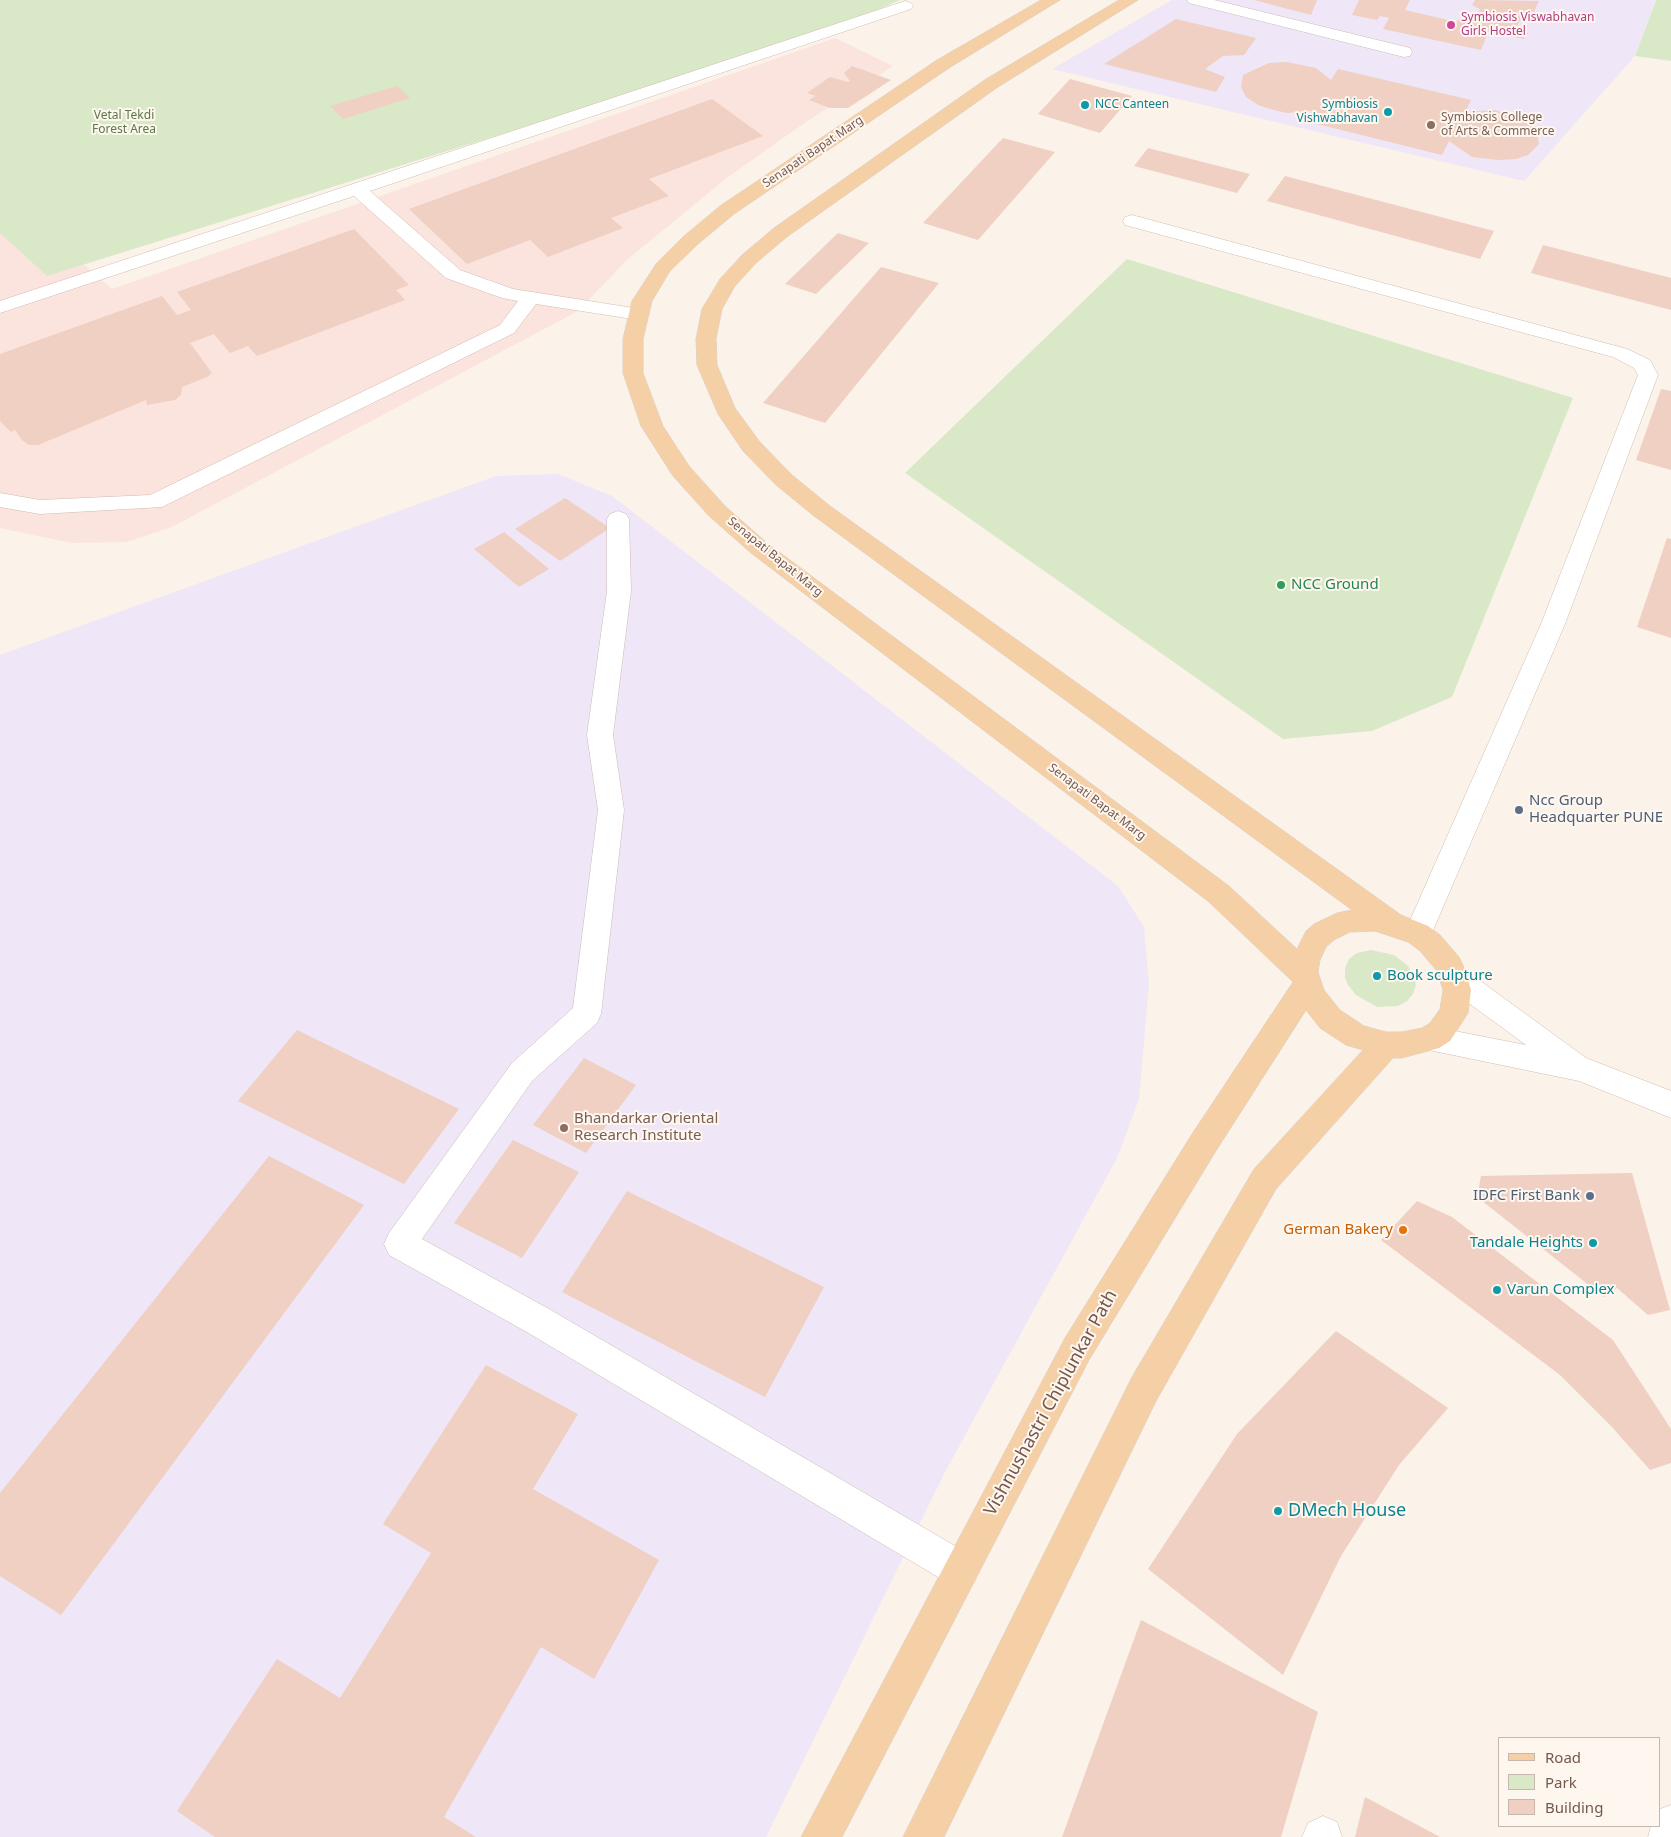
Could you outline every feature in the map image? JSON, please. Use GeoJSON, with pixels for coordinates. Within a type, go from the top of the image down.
{"type":"FeatureCollection","features":[{"type":"Feature","properties":{"kind":"main road","name":"Senapati Bapat Marg"},"geometry":{"type":"LineString","coordinates":[[1052,0],[943,64],[727,210],[690,240],[663,268],[642,301],[632,339],[633,373],[652,426],[681,471],[718,511],[759,548],[1220,894],[1306,978]]}},
{"type":"Feature","properties":{"kind":"main road"},"geometry":{"type":"LineString","coordinates":[[1130,0],[992,83],[781,232],[749,259],[727,283],[712,309],[706,339],[707,365],[725,409],[751,446],[784,480],[822,512],[1391,923]]}},
{"type":"Feature","properties":{"kind":"main road"},"geometry":{"type":"LineString","coordinates":[[1354,920],[1375,920],[1391,923],[1418,934],[1440,954],[1454,977],[1457,990],[1454,1013],[1440,1032],[1429,1039],[1402,1045],[1386,1045],[1356,1036],[1342,1028],[1320,1008],[1306,978],[1306,960],[1313,944],[1329,929],[1354,920]]}},
{"type":"Feature","properties":{"kind":"main road","name":"Vishnushastri Chiplunkar Path"},"geometry":{"type":"LineString","coordinates":[[821,1837],[1077,1349],[1306,978]]}},
{"type":"Feature","properties":{"kind":"main road"},"geometry":{"type":"LineString","coordinates":[[923,1837],[1144,1389],[1265,1179],[1386,1045]]}},
{"type":"Feature","properties":{"kind":"street"},"geometry":{"type":"LineString","coordinates":[[1195,0],[1404,52]]}},
{"type":"Feature","properties":{"kind":"street"},"geometry":{"type":"LineString","coordinates":[[0,307],[905,6]]}},
{"type":"Feature","properties":{"kind":"street"},"geometry":{"type":"LineString","coordinates":[[357,189],[453,274],[509,294],[639,314]]}},
{"type":"Feature","properties":{"kind":"street"},"geometry":{"type":"LineString","coordinates":[[1132,221],[1620,353],[1643,364],[1648,375],[1553,624],[1418,934]]}},
{"type":"Feature","properties":{"kind":"street"},"geometry":{"type":"LineString","coordinates":[[0,500],[40,507],[154,502],[507,329],[530,298]]}},
{"type":"Feature","properties":{"kind":"street"},"geometry":{"type":"LineString","coordinates":[[618,519],[619,591],[600,736],[611,810],[587,1014],[522,1072],[400,1244],[537,1320],[960,1570]]}},
{"type":"Feature","properties":{"kind":"street"},"geometry":{"type":"LineString","coordinates":[[1454,977],[1581,1069]]}},
{"type":"Feature","properties":{"kind":"street"},"geometry":{"type":"LineString","coordinates":[[1429,1039],[1581,1069],[1671,1104]]}},
{"type":"Feature","properties":{"kind":"street"},"geometry":{"type":"LineString","coordinates":[[1668,1837],[1671,1824]]}},
{"type":"Feature","properties":{"kind":"shaded area","name":"Symbiosis College of Arts & Commerce"},"geometry":{"type":"Polygon","coordinates":[[[1172,0],[1655,1],[1635,56],[1524,181],[1052,69],[1172,0]]]}},
{"type":"Feature","properties":{"kind":"shaded area"},"geometry":{"type":"Polygon","coordinates":[[[835,38],[893,66],[806,122],[728,177],[628,259],[578,311],[172,527],[127,542],[71,543],[0,528],[0,217],[20,209],[112,289],[835,38]]]}},
{"type":"Feature","properties":{"kind":"shaded area","name":"Bhandarkar Oriental Research Institute"},"geometry":{"type":"Polygon","coordinates":[[[558,474],[612,496],[1118,886],[1144,927],[1149,984],[1139,1099],[1117,1158],[945,1472],[766,1837],[0,1837],[0,655],[496,476],[558,474]]]}},
{"type":"Feature","properties":{"kind":"green space","name":"Vetal Tekdi Forest Area"},"geometry":{"type":"Polygon","coordinates":[[[0,0],[900,0],[819,35],[47,276],[0,233],[0,0]]]}},
{"type":"Feature","properties":{"kind":"green space"},"geometry":{"type":"Polygon","coordinates":[[[1656,0],[1671,0],[1671,61],[1635,56],[1656,0]]]}},
{"type":"Feature","properties":{"kind":"green space","name":"NCC Ground"},"geometry":{"type":"Polygon","coordinates":[[[1127,259],[1573,398],[1452,697],[1372,731],[1283,739],[905,473],[1127,259]]]}},
{"type":"Feature","properties":{"kind":"green space"},"geometry":{"type":"Polygon","coordinates":[[[1371,950],[1394,955],[1408,966],[1414,976],[1416,985],[1413,994],[1407,1001],[1398,1006],[1377,1007],[1356,995],[1348,985],[1345,978],[1345,968],[1349,959],[1357,953],[1371,950]]]}},
{"type":"Feature","properties":{"kind":"building"},"geometry":{"type":"Polygon","coordinates":[[[1254,0],[1317,0],[1311,15],[1254,0]]]}},
{"type":"Feature","properties":{"kind":"building","name":"Symbiosis Viswabhavan Girls Hostel"},"geometry":{"type":"Polygon","coordinates":[[[1359,0],[1410,0],[1405,10],[1457,22],[1464,13],[1477,15],[1480,9],[1472,5],[1475,0],[1539,1],[1531,18],[1522,16],[1515,30],[1528,33],[1524,39],[1488,32],[1481,50],[1383,29],[1389,18],[1380,16],[1377,20],[1352,15],[1359,0]]]}},
{"type":"Feature","properties":{"kind":"building"},"geometry":{"type":"Polygon","coordinates":[[[1176,19],[1256,38],[1244,55],[1223,56],[1205,69],[1225,77],[1216,92],[1104,64],[1176,19]]]}},
{"type":"Feature","properties":{"kind":"building","name":"Symbiosis Vishwabhavan"},"geometry":{"type":"Polygon","coordinates":[[[1287,62],[1316,68],[1331,80],[1338,69],[1471,100],[1465,112],[1495,110],[1518,118],[1531,126],[1537,134],[1539,144],[1528,155],[1516,159],[1498,160],[1472,157],[1449,141],[1442,155],[1305,121],[1312,111],[1287,113],[1258,105],[1246,97],[1241,87],[1243,75],[1269,63],[1287,62]]]}},
{"type":"Feature","properties":{"kind":"building"},"geometry":{"type":"Polygon","coordinates":[[[852,66],[891,80],[848,108],[830,108],[809,100],[816,96],[807,93],[830,77],[850,81],[844,73],[852,66]]]}},
{"type":"Feature","properties":{"kind":"building","name":"NCC Canteen"},"geometry":{"type":"Polygon","coordinates":[[[1070,79],[1132,96],[1100,133],[1038,114],[1070,79]]]}},
{"type":"Feature","properties":{"kind":"building"},"geometry":{"type":"Polygon","coordinates":[[[397,86],[410,98],[343,119],[330,106],[397,86]]]}},
{"type":"Feature","properties":{"kind":"building"},"geometry":{"type":"Polygon","coordinates":[[[712,99],[763,136],[649,179],[669,196],[611,218],[623,228],[548,257],[530,240],[467,264],[409,209],[712,99]]]}},
{"type":"Feature","properties":{"kind":"building"},"geometry":{"type":"Polygon","coordinates":[[[1003,138],[1055,152],[978,240],[923,223],[1003,138]]]}},
{"type":"Feature","properties":{"kind":"building"},"geometry":{"type":"Polygon","coordinates":[[[1148,148],[1250,174],[1237,193],[1134,166],[1148,148]]]}},
{"type":"Feature","properties":{"kind":"building"},"geometry":{"type":"Polygon","coordinates":[[[1285,176],[1494,231],[1480,259],[1267,201],[1285,176]]]}},
{"type":"Feature","properties":{"kind":"building"},"geometry":{"type":"Polygon","coordinates":[[[354,229],[409,285],[396,290],[405,300],[257,356],[248,346],[230,353],[214,334],[190,343],[212,373],[207,377],[182,387],[181,395],[175,400],[147,405],[146,400],[38,445],[29,445],[22,440],[15,430],[11,432],[0,421],[0,354],[162,296],[177,315],[191,310],[177,292],[354,229]]]}},
{"type":"Feature","properties":{"kind":"building"},"geometry":{"type":"Polygon","coordinates":[[[838,233],[869,243],[816,294],[785,284],[838,233]]]}},
{"type":"Feature","properties":{"kind":"building"},"geometry":{"type":"Polygon","coordinates":[[[1543,245],[1671,278],[1671,310],[1531,273],[1543,245]]]}},
{"type":"Feature","properties":{"kind":"building"},"geometry":{"type":"Polygon","coordinates":[[[881,267],[939,283],[825,423],[763,403],[881,267]]]}},
{"type":"Feature","properties":{"kind":"building"},"geometry":{"type":"Polygon","coordinates":[[[1661,389],[1671,391],[1671,470],[1636,460],[1661,389]]]}},
{"type":"Feature","properties":{"kind":"building"},"geometry":{"type":"Polygon","coordinates":[[[565,498],[610,528],[560,561],[515,529],[565,498]]]}},
{"type":"Feature","properties":{"kind":"building"},"geometry":{"type":"Polygon","coordinates":[[[504,532],[549,569],[519,587],[474,549],[504,532]]]}},
{"type":"Feature","properties":{"kind":"building"},"geometry":{"type":"Polygon","coordinates":[[[1667,538],[1671,539],[1671,638],[1637,627],[1667,538]]]}},
{"type":"Feature","properties":{"kind":"building"},"geometry":{"type":"Polygon","coordinates":[[[297,1030],[459,1109],[404,1184],[238,1101],[297,1030]]]}},
{"type":"Feature","properties":{"kind":"building"},"geometry":{"type":"Polygon","coordinates":[[[584,1058],[636,1085],[586,1153],[533,1125],[584,1058]]]}},
{"type":"Feature","properties":{"kind":"building"},"geometry":{"type":"Polygon","coordinates":[[[513,1140],[579,1172],[522,1258],[454,1223],[513,1140]]]}},
{"type":"Feature","properties":{"kind":"building"},"geometry":{"type":"Polygon","coordinates":[[[269,1156],[364,1205],[61,1615],[0,1576],[0,1493],[269,1156]]]}},
{"type":"Feature","properties":{"kind":"building","name":"Tandale Heights"},"geometry":{"type":"Polygon","coordinates":[[[1632,1173],[1670,1310],[1648,1315],[1617,1288],[1604,1297],[1477,1197],[1481,1176],[1632,1173]]]}},
{"type":"Feature","properties":{"kind":"building"},"geometry":{"type":"Polygon","coordinates":[[[627,1191],[824,1287],[765,1397],[562,1292],[627,1191]]]}},
{"type":"Feature","properties":{"kind":"building","name":"Varun Complex"},"geometry":{"type":"Polygon","coordinates":[[[1417,1201],[1452,1217],[1613,1340],[1671,1429],[1671,1463],[1650,1470],[1611,1426],[1560,1375],[1381,1240],[1417,1201]]]}},
{"type":"Feature","properties":{"kind":"building","name":"DMech House"},"geometry":{"type":"Polygon","coordinates":[[[1336,1331],[1448,1408],[1399,1465],[1341,1556],[1283,1675],[1148,1569],[1237,1434],[1336,1331]]]}},
{"type":"Feature","properties":{"kind":"building"},"geometry":{"type":"Polygon","coordinates":[[[486,1365],[578,1414],[533,1489],[659,1560],[594,1679],[541,1647],[444,1817],[476,1837],[215,1837],[177,1811],[277,1659],[340,1698],[431,1553],[383,1524],[486,1365]]]}},
{"type":"Feature","properties":{"kind":"building"},"geometry":{"type":"Polygon","coordinates":[[[1141,1620],[1318,1712],[1281,1837],[1062,1837],[1141,1620]]]}},
{"type":"Feature","properties":{"kind":"building"},"geometry":{"type":"Polygon","coordinates":[[[1365,1797],[1440,1837],[1355,1837],[1365,1797]]]}},
{"type":"Feature","properties":{"kind":"place","name":"Symbiosis Viswabhavan Girls Hostel"},"geometry":{"type":"Point","coordinates":[1451,25]}},
{"type":"Feature","properties":{"kind":"place","name":"NCC Canteen"},"geometry":{"type":"Point","coordinates":[1085,105]}},
{"type":"Feature","properties":{"kind":"place","name":"Symbiosis Vishwabhavan"},"geometry":{"type":"Point","coordinates":[1388,112]}},
{"type":"Feature","properties":{"kind":"place","name":"Symbiosis College of Arts & Commerce"},"geometry":{"type":"Point","coordinates":[1431,125]}},
{"type":"Feature","properties":{"kind":"place","name":"NCC Ground"},"geometry":{"type":"Point","coordinates":[1281,585]}},
{"type":"Feature","properties":{"kind":"place","name":"Ncc Group Headquarter PUNE"},"geometry":{"type":"Point","coordinates":[1519,810]}},
{"type":"Feature","properties":{"kind":"place","name":"Book sculpture"},"geometry":{"type":"Point","coordinates":[1377,976]}},
{"type":"Feature","properties":{"kind":"place","name":"Bhandarkar Oriental Research Institute"},"geometry":{"type":"Point","coordinates":[564,1128]}},
{"type":"Feature","properties":{"kind":"place","name":"IDFC First Bank"},"geometry":{"type":"Point","coordinates":[1590,1196]}},
{"type":"Feature","properties":{"kind":"place","name":"German Bakery"},"geometry":{"type":"Point","coordinates":[1403,1230]}},
{"type":"Feature","properties":{"kind":"place","name":"Tandale Heights"},"geometry":{"type":"Point","coordinates":[1593,1243]}},
{"type":"Feature","properties":{"kind":"place","name":"Varun Complex"},"geometry":{"type":"Point","coordinates":[1497,1290]}},
{"type":"Feature","properties":{"kind":"place","name":"DMech House"},"geometry":{"type":"Point","coordinates":[1278,1511]}}]}
